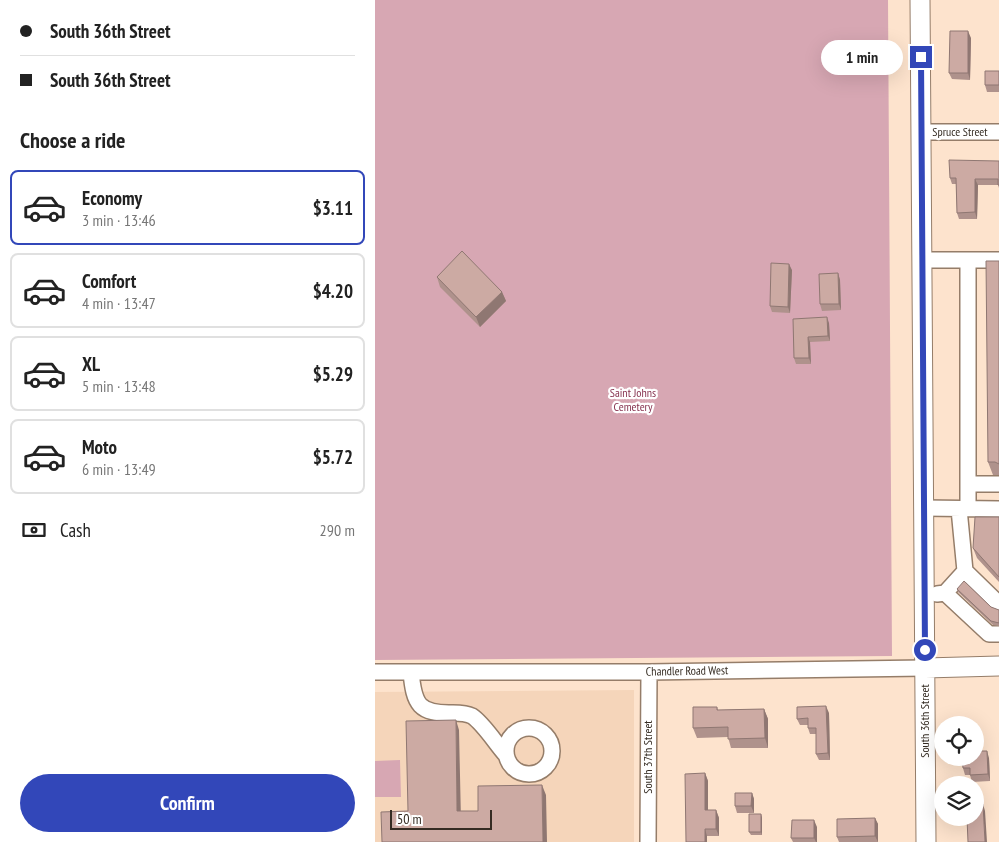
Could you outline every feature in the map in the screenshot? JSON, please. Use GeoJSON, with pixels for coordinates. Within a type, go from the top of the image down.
{"type":"FeatureCollection","features":[{"type":"Feature","properties":{"kind":"main road","name":"South 36th Street"},"geometry":{"type":"LineString","coordinates":[[920,0],[926,842]]}},
{"type":"Feature","properties":{"kind":"main road","name":"Chandler Road West"},"geometry":{"type":"LineString","coordinates":[[925,668],[999,666]]}},
{"type":"Feature","properties":{"kind":"street","name":"Spruce Street"},"geometry":{"type":"LineString","coordinates":[[921,132],[999,132]]}},
{"type":"Feature","properties":{"kind":"street"},"geometry":{"type":"LineString","coordinates":[[922,260],[999,260]]}},
{"type":"Feature","properties":{"kind":"street"},"geometry":{"type":"LineString","coordinates":[[968,260],[969,484],[963,508],[965,571],[981,602],[984,625],[989,634],[999,634]]}},
{"type":"Feature","properties":{"kind":"street"},"geometry":{"type":"LineString","coordinates":[[969,484],[999,484]]}},
{"type":"Feature","properties":{"kind":"street"},"geometry":{"type":"LineString","coordinates":[[924,508],[999,508]]}},
{"type":"Feature","properties":{"kind":"street"},"geometry":{"type":"LineString","coordinates":[[945,593],[965,571]]}},
{"type":"Feature","properties":{"kind":"street"},"geometry":{"type":"LineString","coordinates":[[925,595],[945,593],[981,602]]}},
{"type":"Feature","properties":{"kind":"street","name":"Chandler Road West"},"geometry":{"type":"LineString","coordinates":[[375,672],[649,672],[925,668]]}},
{"type":"Feature","properties":{"kind":"street"},"geometry":{"type":"LineString","coordinates":[[411,672],[415,698],[422,708],[435,714],[463,713],[471,716],[506,755]]}},
{"type":"Feature","properties":{"kind":"street","name":"South 37th Street"},"geometry":{"type":"LineString","coordinates":[[648,842],[649,672]]}},
{"type":"Feature","properties":{"kind":"shaded area"},"geometry":{"type":"Polygon","coordinates":[[[634,690],[634,842],[375,842],[375,692],[634,690]]]}},
{"type":"Feature","properties":{"kind":"green space","name":"Saint Johns Cemetery"},"geometry":{"type":"Polygon","coordinates":[[[375,0],[888,0],[892,656],[375,660],[375,0]]]}},
{"type":"Feature","properties":{"kind":"green space"},"geometry":{"type":"Polygon","coordinates":[[[400,760],[401,797],[375,797],[375,761],[400,760]]]}},
{"type":"Feature","properties":{"kind":"building"},"geometry":{"type":"Polygon","coordinates":[[[950,31],[968,31],[968,73],[949,73],[950,31]]]}},
{"type":"Feature","properties":{"kind":"building"},"geometry":{"type":"Polygon","coordinates":[[[985,71],[999,71],[999,85],[985,85],[985,71]]]}},
{"type":"Feature","properties":{"kind":"building"},"geometry":{"type":"Polygon","coordinates":[[[949,160],[999,161],[999,185],[998,179],[975,179],[975,212],[957,213],[956,178],[950,178],[949,160]]]}},
{"type":"Feature","properties":{"kind":"building"},"geometry":{"type":"Polygon","coordinates":[[[462,251],[502,292],[476,317],[437,277],[462,251]]]}},
{"type":"Feature","properties":{"kind":"building"},"geometry":{"type":"Polygon","coordinates":[[[986,261],[999,261],[999,464],[988,462],[986,261]]]}},
{"type":"Feature","properties":{"kind":"building"},"geometry":{"type":"Polygon","coordinates":[[[771,263],[789,264],[788,307],[770,306],[771,263]]]}},
{"type":"Feature","properties":{"kind":"building"},"geometry":{"type":"Polygon","coordinates":[[[838,273],[839,304],[820,304],[819,274],[838,273]]]}},
{"type":"Feature","properties":{"kind":"building"},"geometry":{"type":"Polygon","coordinates":[[[827,317],[828,336],[808,337],[809,358],[794,358],[793,319],[827,317]]]}},
{"type":"Feature","properties":{"kind":"building"},"geometry":{"type":"Polygon","coordinates":[[[975,517],[999,517],[999,577],[973,548],[975,517]]]}},
{"type":"Feature","properties":{"kind":"building"},"geometry":{"type":"Polygon","coordinates":[[[964,581],[991,607],[999,610],[999,623],[991,621],[957,589],[964,581]]]}},
{"type":"Feature","properties":{"kind":"building"},"geometry":{"type":"Polygon","coordinates":[[[826,706],[828,753],[816,754],[816,728],[808,728],[808,718],[797,719],[797,707],[826,706]]]}},
{"type":"Feature","properties":{"kind":"building"},"geometry":{"type":"Polygon","coordinates":[[[693,707],[717,707],[717,710],[764,709],[765,738],[728,739],[728,727],[693,728],[693,707]]]}},
{"type":"Feature","properties":{"kind":"building"},"geometry":{"type":"Polygon","coordinates":[[[456,720],[457,811],[478,811],[478,786],[542,785],[543,842],[382,842],[381,812],[408,811],[406,721],[456,720]]]}},
{"type":"Feature","properties":{"kind":"building"},"geometry":{"type":"Polygon","coordinates":[[[984,751],[987,751],[988,774],[970,775],[970,768],[963,768],[963,766],[984,766],[984,751]]]}},
{"type":"Feature","properties":{"kind":"building"},"geometry":{"type":"Polygon","coordinates":[[[705,773],[705,810],[716,810],[716,829],[705,829],[705,842],[686,842],[685,774],[705,773]]]}},
{"type":"Feature","properties":{"kind":"building"},"geometry":{"type":"Polygon","coordinates":[[[735,793],[752,793],[751,806],[735,806],[735,793]]]}},
{"type":"Feature","properties":{"kind":"building"},"geometry":{"type":"Polygon","coordinates":[[[749,814],[761,814],[761,832],[749,832],[749,814]]]}},
{"type":"Feature","properties":{"kind":"building"},"geometry":{"type":"Polygon","coordinates":[[[875,818],[875,836],[837,837],[837,819],[875,818]]]}},
{"type":"Feature","properties":{"kind":"building"},"geometry":{"type":"Polygon","coordinates":[[[792,820],[814,820],[814,838],[791,838],[792,820]]]}},
{"type":"Feature","properties":{"kind":"building"},"geometry":{"type":"Polygon","coordinates":[[[984,823],[985,842],[968,842],[967,826],[984,826],[984,823]]]}},
{"type":"Feature","properties":{"kind":"route"},"geometry":{"type":"LineString","coordinates":[[921,57],[925,650]]}}]}
